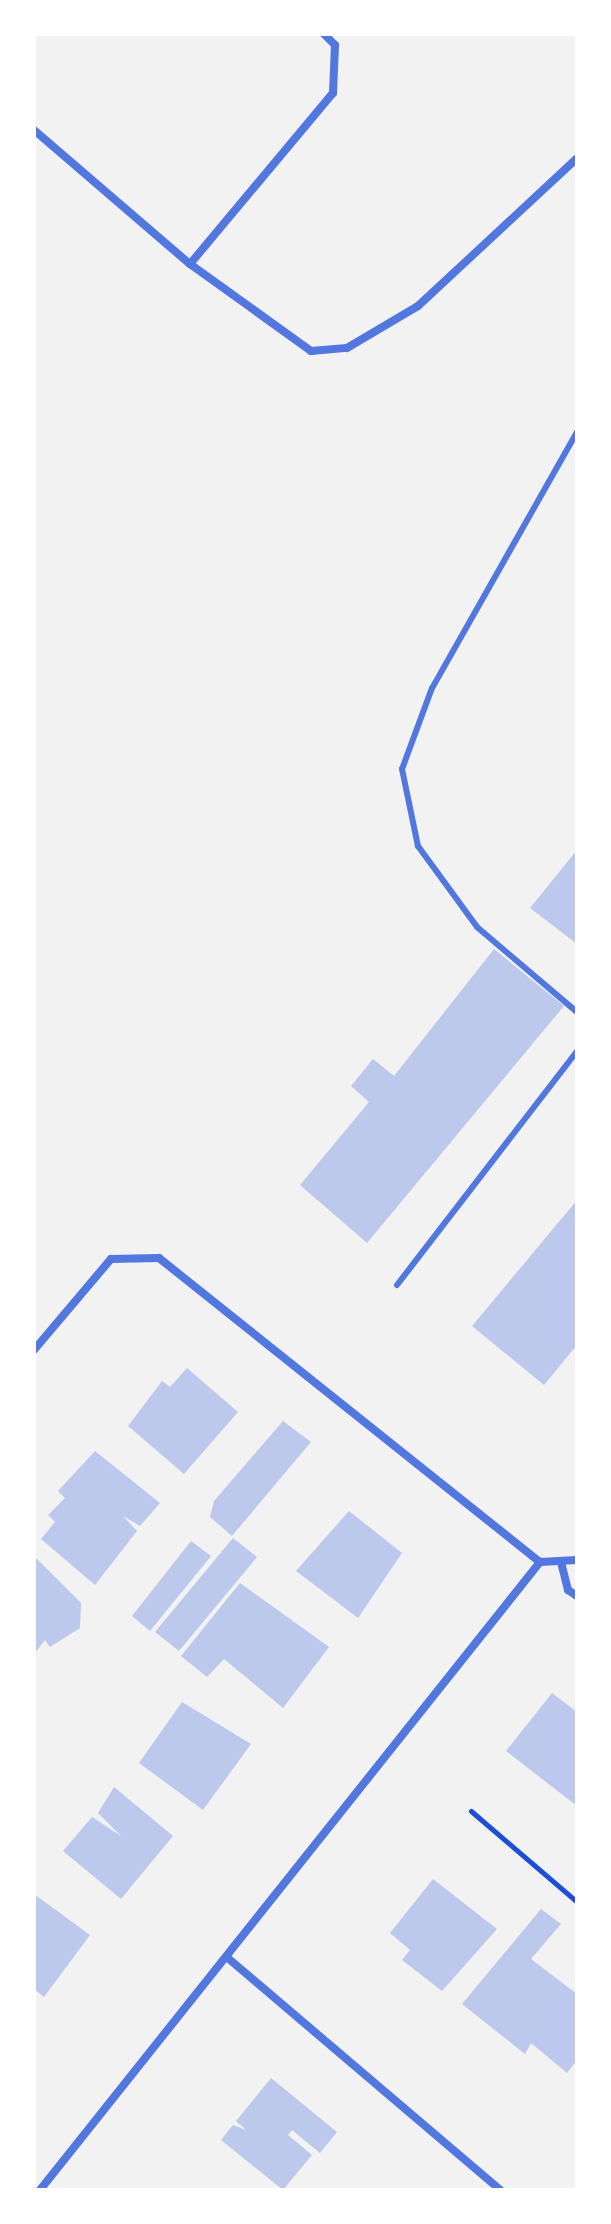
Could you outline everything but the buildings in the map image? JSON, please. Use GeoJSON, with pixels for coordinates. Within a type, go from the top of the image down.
{"type":"FeatureCollection","features":[{"type":"Feature","properties":{"kind":"street"},"geometry":{"type":"LineString","coordinates":[[190,264],[333,93],[335,45],[324,34]]}},
{"type":"Feature","properties":{"kind":"street"},"geometry":{"type":"LineString","coordinates":[[34,130],[190,264],[311,351],[347,348],[418,306],[577,158]]}},
{"type":"Feature","properties":{"kind":"street"},"geometry":{"type":"LineString","coordinates":[[34,1350],[111,1259],[159,1258],[540,1562],[577,1560]]}},
{"type":"Feature","properties":{"kind":"street"},"geometry":{"type":"LineString","coordinates":[[40,2190],[229,1959],[540,1562]]}},
{"type":"Feature","properties":{"kind":"street"},"geometry":{"type":"LineString","coordinates":[[561,1562],[568,1590],[577,1596]]}},
{"type":"Feature","properties":{"kind":"street"},"geometry":{"type":"LineString","coordinates":[[229,1959],[500,2190]]}},
{"type":"Feature","properties":{"kind":"lane"},"geometry":{"type":"LineString","coordinates":[[577,432],[432,688],[402,769],[418,846],[477,927],[577,1012]]}},
{"type":"Feature","properties":{"kind":"lane"},"geometry":{"type":"LineString","coordinates":[[397,1285],[577,1051]]}},
{"type":"Feature","properties":{"kind":"path"},"geometry":{"type":"LineString","coordinates":[[471,1811],[577,1902]]}}]}
